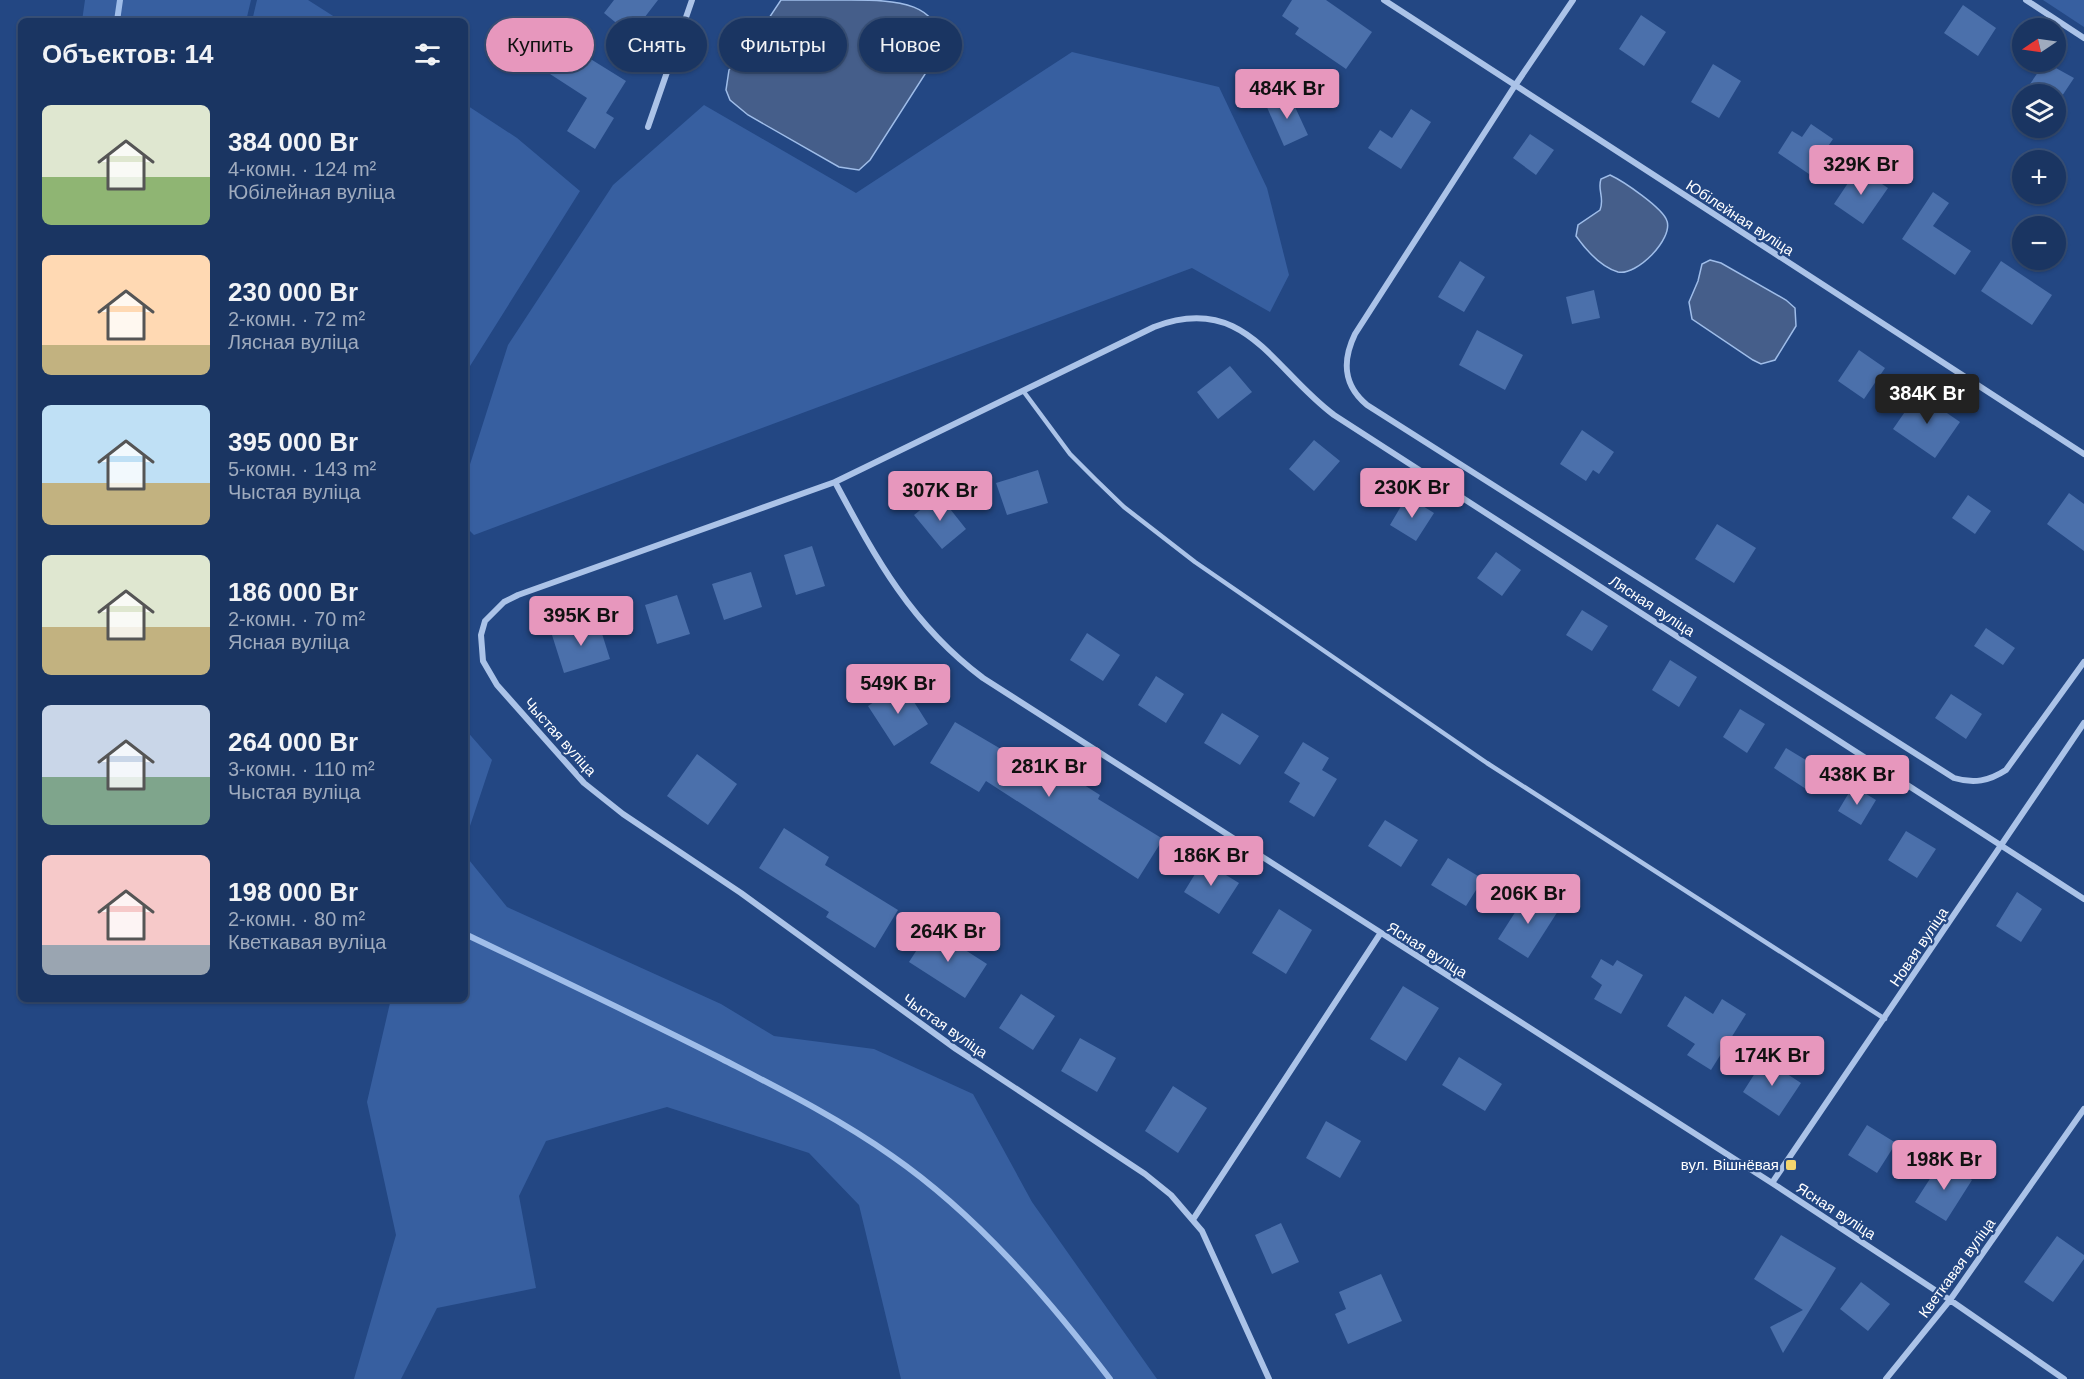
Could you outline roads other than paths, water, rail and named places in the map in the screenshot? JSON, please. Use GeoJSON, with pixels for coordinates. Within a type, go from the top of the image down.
{"type":"FeatureCollection","features":[{"type":"Feature","properties":{"kind":"street"},"geometry":{"type":"LineString","coordinates":[[648,127],[692,0]]}},
{"type":"Feature","properties":{"kind":"street","name":"Юбілейная вуліца"},"geometry":{"type":"LineString","coordinates":[[1384,0],[1514,87],[2084,454]]}},
{"type":"Feature","properties":{"kind":"street","name":"Лясная вуліца"},"geometry":{"type":"LineString","coordinates":[[1573,0],[1514,87],[1355,334],[1347,356],[1348,380],[1359,399],[1944,773],[1965,781],[1976,782],[1997,776],[2013,762],[2084,662]]}},
{"type":"Feature","properties":{"kind":"street"},"geometry":{"type":"LineString","coordinates":[[2026,0],[2084,38]]}},
{"type":"Feature","properties":{"kind":"street","name":"Лясная вуліца"},"geometry":{"type":"LineString","coordinates":[[1024,392],[1170,321],[1204,318],[1220,320],[1236,326],[1252,337],[1300,388],[1334,415],[2084,899]]}},
{"type":"Feature","properties":{"kind":"street"},"geometry":{"type":"LineString","coordinates":[[835,482],[1024,392]]}},
{"type":"Feature","properties":{"kind":"street","name":"Чыстая вуліца"},"geometry":{"type":"LineString","coordinates":[[835,482],[518,595],[504,602],[485,621],[481,635],[480,649],[488,673],[559,758],[597,794],[741,893],[956,1050],[1158,1184],[1194,1218],[1217,1260],[1269,1379]]}},
{"type":"Feature","properties":{"kind":"street","name":"Ясная вуліца"},"geometry":{"type":"LineString","coordinates":[[835,482],[900,595],[932,634],[965,664],[1380,934],[1772,1184],[1950,1300],[2064,1379]]}},
{"type":"Feature","properties":{"kind":"street","name":"Новая вуліца"},"geometry":{"type":"LineString","coordinates":[[1772,1184],[2084,723]]}},
{"type":"Feature","properties":{"kind":"street"},"geometry":{"type":"LineString","coordinates":[[1194,1218],[1380,934]]}},
{"type":"Feature","properties":{"kind":"street","name":"Кветкавая вуліца"},"geometry":{"type":"LineString","coordinates":[[1886,1379],[1950,1300],[2084,1108]]}},
{"type":"Feature","properties":{"kind":"lane"},"geometry":{"type":"LineString","coordinates":[[1024,392],[1070,454],[1124,507],[1222,582],[1487,763],[1885,1019]]}},
{"type":"Feature","properties":{"kind":"waterway"},"geometry":{"type":"LineString","coordinates":[[117,18],[120,0]]}},
{"type":"Feature","properties":{"kind":"waterway"},"geometry":{"type":"LineString","coordinates":[[468,935],[765,1081],[872,1142],[923,1179],[982,1231],[1036,1288],[1110,1379]]}},
{"type":"Feature","properties":{"kind":"place","name":"вул. Вішнёвая"},"geometry":{"type":"Point","coordinates":[1791,1165]}}]}
